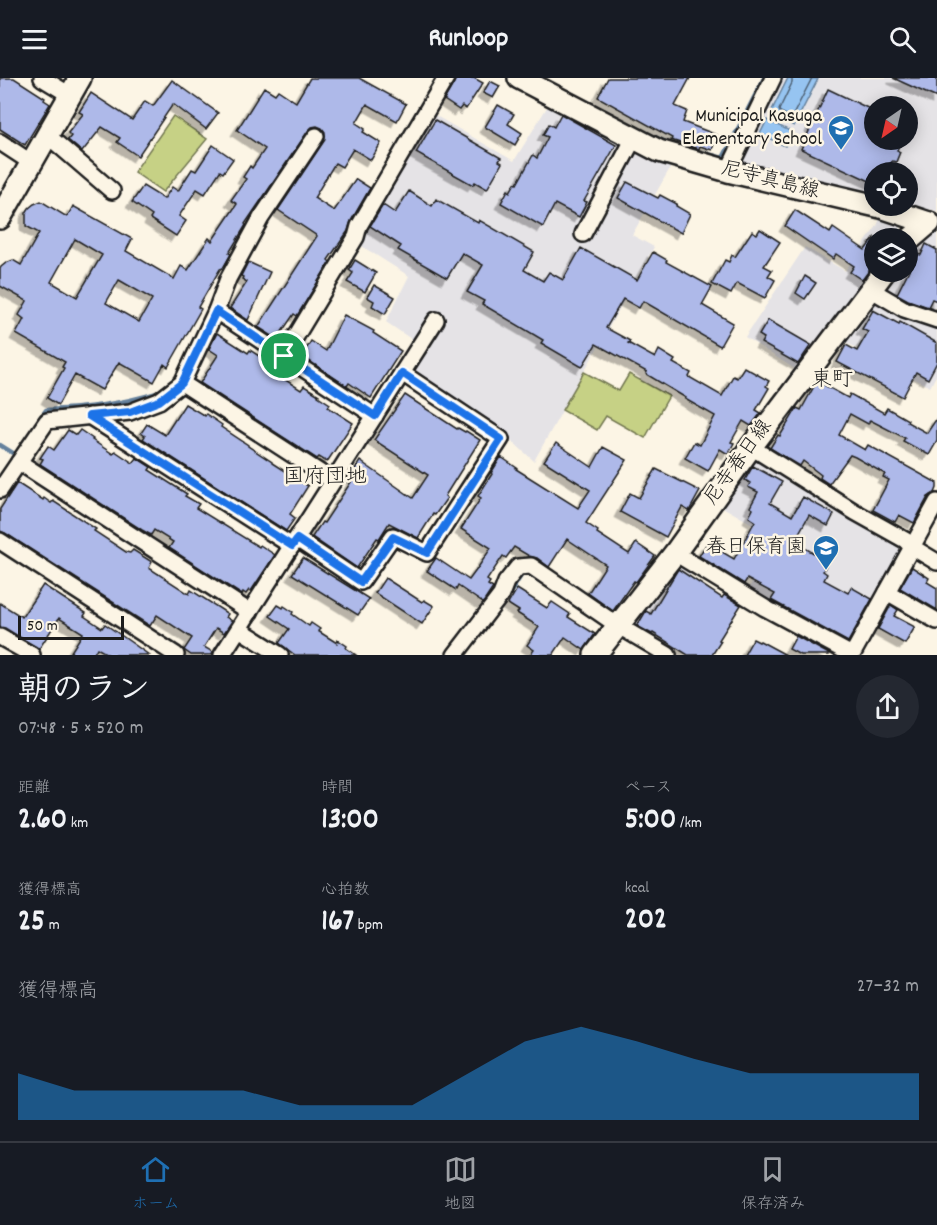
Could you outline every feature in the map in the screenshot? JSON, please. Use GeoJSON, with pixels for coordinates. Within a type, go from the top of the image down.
{"type":"FeatureCollection","features":[{"type":"Feature","properties":{"kind":"street"},"geometry":{"type":"LineString","coordinates":[[0,218],[6,194],[32,163],[75,87],[42,78]]}},
{"type":"Feature","properties":{"kind":"street"},"geometry":{"type":"LineString","coordinates":[[284,356],[356,237],[359,226],[446,78]]}},
{"type":"Feature","properties":{"kind":"street","name":"尼寺真島線"},"geometry":{"type":"LineString","coordinates":[[519,78],[658,151],[728,171],[881,207],[933,222]]}},
{"type":"Feature","properties":{"kind":"street"},"geometry":{"type":"LineString","coordinates":[[728,171],[773,78]]}},
{"type":"Feature","properties":{"kind":"street"},"geometry":{"type":"LineString","coordinates":[[47,135],[112,191]]}},
{"type":"Feature","properties":{"kind":"street"},"geometry":{"type":"LineString","coordinates":[[0,490],[47,421],[130,412],[159,401],[182,383],[216,311],[228,279],[261,218],[316,136]]}},
{"type":"Feature","properties":{"kind":"street"},"geometry":{"type":"LineString","coordinates":[[583,234],[633,138]]}},
{"type":"Feature","properties":{"kind":"street"},"geometry":{"type":"LineString","coordinates":[[0,142],[32,163]]}},
{"type":"Feature","properties":{"kind":"street"},"geometry":{"type":"LineString","coordinates":[[918,233],[933,222]]}},
{"type":"Feature","properties":{"kind":"street","name":"尼寺春日線"},"geometry":{"type":"LineString","coordinates":[[595,655],[675,553],[751,447],[876,282]]}},
{"type":"Feature","properties":{"kind":"street"},"geometry":{"type":"LineString","coordinates":[[870,289],[904,309],[937,320]]}},
{"type":"Feature","properties":{"kind":"street"},"geometry":{"type":"LineString","coordinates":[[216,311],[375,416]]}},
{"type":"Feature","properties":{"kind":"street"},"geometry":{"type":"LineString","coordinates":[[222,655],[436,320]]}},
{"type":"Feature","properties":{"kind":"street"},"geometry":{"type":"LineString","coordinates":[[89,416],[361,582],[393,537],[427,553],[501,439],[402,373]]}},
{"type":"Feature","properties":{"kind":"street"},"geometry":{"type":"LineString","coordinates":[[182,383],[333,482]]}},
{"type":"Feature","properties":{"kind":"street"},"geometry":{"type":"LineString","coordinates":[[751,447],[855,512],[905,540],[912,547],[937,562]]}},
{"type":"Feature","properties":{"kind":"street"},"geometry":{"type":"LineString","coordinates":[[19,462],[250,612]]}},
{"type":"Feature","properties":{"kind":"street"},"geometry":{"type":"LineString","coordinates":[[675,553],[765,608],[852,655],[937,502]]}},
{"type":"Feature","properties":{"kind":"street"},"geometry":{"type":"LineString","coordinates":[[0,541],[176,655]]}},
{"type":"Feature","properties":{"kind":"street"},"geometry":{"type":"LineString","coordinates":[[455,655],[501,595],[506,582],[518,567],[531,566],[617,625],[668,655]]}},
{"type":"Feature","properties":{"kind":"street"},"geometry":{"type":"LineString","coordinates":[[887,592],[937,621]]}},
{"type":"Feature","properties":{"kind":"street"},"geometry":{"type":"LineString","coordinates":[[239,629],[280,655]]}},
{"type":"Feature","properties":{"kind":"street"},"geometry":{"type":"LineString","coordinates":[[0,638],[32,655]]}},
{"type":"Feature","properties":{"kind":"shaded area","name":"Municipal Kasuga Elementary School"},"geometry":{"type":"Polygon","coordinates":[[[779,78],[937,78],[937,211],[918,207],[918,162],[864,162],[864,194],[739,163],[779,78]]]}},
{"type":"Feature","properties":{"kind":"shaded area"},"geometry":{"type":"Polygon","coordinates":[[[549,104],[673,163],[632,235],[654,247],[534,461],[502,432],[403,366],[417,343],[386,322],[409,276],[360,245],[364,227],[431,113],[514,161],[549,104]]]}},
{"type":"Feature","properties":{"kind":"shaded area"},"geometry":{"type":"Polygon","coordinates":[[[881,216],[899,222],[901,228],[876,228],[881,216]]]}},
{"type":"Feature","properties":{"kind":"shaded area"},"geometry":{"type":"Polygon","coordinates":[[[937,232],[937,303],[931,315],[937,317],[937,374],[930,387],[843,341],[887,282],[918,282],[918,246],[937,232]]]}},
{"type":"Feature","properties":{"kind":"shaded area"},"geometry":{"type":"Polygon","coordinates":[[[864,244],[865,282],[798,371],[745,337],[805,247],[845,271],[864,244]]]}},
{"type":"Feature","properties":{"kind":"shaded area","name":"春日保育園"},"geometry":{"type":"Polygon","coordinates":[[[757,456],[902,542],[905,550],[850,651],[747,591],[777,538],[719,505],[757,456]]]}},
{"type":"Feature","properties":{"kind":"shaded area"},"geometry":{"type":"Polygon","coordinates":[[[679,559],[694,569],[652,640],[628,628],[679,559]]]}},
{"type":"Feature","properties":{"kind":"green space"},"geometry":{"type":"Polygon","coordinates":[[[173,116],[207,139],[163,192],[134,172],[173,116]]]}},
{"type":"Feature","properties":{"kind":"green space"},"geometry":{"type":"Polygon","coordinates":[[[584,372],[619,391],[629,374],[669,396],[645,438],[606,416],[597,430],[562,410],[584,372]]]}},
{"type":"Feature","properties":{"kind":"water"},"geometry":{"type":"Polygon","coordinates":[[[788,78],[818,79],[794,126],[770,114],[788,78]]]}},
{"type":"Feature","properties":{"kind":"water"},"geometry":{"type":"Polygon","coordinates":[[[767,120],[792,132],[785,146],[760,134],[767,120]]]}},
{"type":"Feature","properties":{"kind":"building"},"geometry":{"type":"Polygon","coordinates":[[[0,78],[14,78],[45,98],[44,100],[50,104],[25,145],[0,129],[0,78]]]}},
{"type":"Feature","properties":{"kind":"building"},"geometry":{"type":"Polygon","coordinates":[[[310,78],[359,78],[406,104],[397,121],[367,104],[356,123],[365,129],[363,132],[381,143],[371,160],[353,149],[342,167],[335,163],[314,198],[334,211],[356,179],[370,188],[351,221],[348,231],[328,260],[330,262],[297,316],[294,314],[277,339],[258,327],[317,236],[278,210],[324,141],[325,132],[317,126],[308,131],[245,224],[229,253],[231,254],[198,307],[201,309],[168,367],[164,364],[154,382],[119,362],[102,390],[75,375],[58,405],[47,398],[65,362],[16,334],[24,319],[19,315],[27,301],[0,286],[1,267],[13,260],[21,265],[39,233],[26,226],[26,213],[29,208],[41,201],[67,217],[73,206],[132,239],[126,251],[174,279],[181,266],[188,270],[209,238],[212,241],[237,204],[231,200],[246,179],[243,177],[265,149],[237,130],[264,87],[275,94],[278,90],[296,102],[310,78]],[[75,239],[51,282],[77,297],[102,255],[75,239]],[[119,280],[106,303],[139,322],[152,299],[119,280]]]}},
{"type":"Feature","properties":{"kind":"building"},"geometry":{"type":"Polygon","coordinates":[[[456,78],[474,78],[483,83],[466,109],[462,106],[459,110],[444,100],[456,78]]]}},
{"type":"Feature","properties":{"kind":"building"},"geometry":{"type":"Polygon","coordinates":[[[608,78],[690,78],[675,106],[687,111],[683,122],[717,135],[712,150],[700,146],[699,149],[671,140],[672,138],[598,97],[608,78]]]}},
{"type":"Feature","properties":{"kind":"building"},"geometry":{"type":"Polygon","coordinates":[[[893,78],[937,78],[937,98],[893,78]]]}},
{"type":"Feature","properties":{"kind":"building"},"geometry":{"type":"Polygon","coordinates":[[[172,80],[218,113],[206,129],[173,104],[138,156],[117,142],[120,138],[102,127],[82,152],[68,140],[71,136],[68,133],[83,114],[79,112],[91,93],[132,120],[145,101],[153,106],[172,80]]]}},
{"type":"Feature","properties":{"kind":"building"},"geometry":{"type":"Polygon","coordinates":[[[490,81],[500,86],[493,98],[483,93],[490,81]]]}},
{"type":"Feature","properties":{"kind":"building"},"geometry":{"type":"Polygon","coordinates":[[[828,89],[864,106],[864,150],[897,150],[900,152],[896,162],[864,162],[864,178],[801,149],[828,89]]]}},
{"type":"Feature","properties":{"kind":"building"},"geometry":{"type":"Polygon","coordinates":[[[498,105],[514,114],[508,124],[522,133],[515,145],[485,127],[498,105]]]}},
{"type":"Feature","properties":{"kind":"building"},"geometry":{"type":"Polygon","coordinates":[[[561,114],[616,145],[584,201],[587,202],[579,217],[555,204],[543,227],[501,203],[508,190],[510,192],[515,183],[517,184],[533,155],[537,158],[548,137],[543,135],[549,124],[554,127],[561,114]]]}},
{"type":"Feature","properties":{"kind":"building"},"geometry":{"type":"Polygon","coordinates":[[[435,120],[501,158],[499,161],[502,163],[487,189],[475,182],[473,185],[416,153],[435,120]]]}},
{"type":"Feature","properties":{"kind":"building"},"geometry":{"type":"Polygon","coordinates":[[[213,145],[233,159],[223,173],[220,171],[205,194],[197,189],[179,216],[186,221],[176,236],[150,219],[152,216],[132,202],[143,186],[164,199],[172,187],[178,191],[192,169],[196,171],[213,145]]]}},
{"type":"Feature","properties":{"kind":"building"},"geometry":{"type":"Polygon","coordinates":[[[627,182],[658,198],[660,195],[690,214],[681,233],[618,198],[627,182]]]}},
{"type":"Feature","properties":{"kind":"building"},"geometry":{"type":"Polygon","coordinates":[[[409,191],[432,206],[436,199],[478,223],[479,220],[534,252],[524,270],[543,281],[549,272],[563,280],[581,248],[637,280],[653,252],[667,260],[666,262],[712,287],[702,305],[733,323],[720,346],[643,301],[639,308],[623,299],[606,328],[655,358],[659,350],[675,360],[673,363],[691,373],[689,377],[722,396],[733,376],[737,378],[744,367],[769,381],[766,386],[769,388],[756,410],[761,413],[751,426],[743,421],[731,442],[734,443],[728,454],[720,449],[708,471],[685,458],[694,442],[700,445],[715,416],[646,374],[647,372],[596,344],[582,367],[541,343],[543,340],[482,304],[484,301],[467,292],[483,265],[462,253],[447,278],[398,250],[401,246],[370,226],[383,205],[395,213],[409,191]]]}},
{"type":"Feature","properties":{"kind":"building"},"geometry":{"type":"Polygon","coordinates":[[[795,210],[830,233],[833,228],[864,249],[864,277],[862,280],[850,272],[854,266],[836,254],[833,259],[785,226],[795,210]]]}},
{"type":"Feature","properties":{"kind":"building"},"geometry":{"type":"Polygon","coordinates":[[[760,229],[780,242],[764,266],[772,270],[768,276],[775,280],[765,298],[737,283],[731,294],[712,284],[725,260],[729,262],[732,255],[735,257],[752,231],[757,234],[760,229]]]}},
{"type":"Feature","properties":{"kind":"building"},"geometry":{"type":"Polygon","coordinates":[[[926,244],[937,250],[937,301],[932,299],[928,307],[897,294],[903,282],[918,282],[918,254],[921,255],[926,244]]]}},
{"type":"Feature","properties":{"kind":"building"},"geometry":{"type":"Polygon","coordinates":[[[355,260],[376,273],[365,292],[347,282],[353,273],[349,270],[355,260]]]}},
{"type":"Feature","properties":{"kind":"building"},"geometry":{"type":"Polygon","coordinates":[[[248,262],[270,272],[248,320],[230,308],[247,282],[241,276],[248,262]]]}},
{"type":"Feature","properties":{"kind":"building"},"geometry":{"type":"Polygon","coordinates":[[[805,276],[816,283],[805,299],[796,293],[805,276]]]}},
{"type":"Feature","properties":{"kind":"building"},"geometry":{"type":"Polygon","coordinates":[[[374,285],[395,297],[385,314],[372,306],[374,301],[367,297],[374,285]]]}},
{"type":"Feature","properties":{"kind":"building"},"geometry":{"type":"Polygon","coordinates":[[[873,310],[937,343],[937,362],[928,379],[916,372],[903,397],[837,362],[846,345],[857,351],[868,332],[862,329],[873,310]]]}},
{"type":"Feature","properties":{"kind":"building"},"geometry":{"type":"Polygon","coordinates":[[[344,315],[374,331],[373,333],[401,351],[371,398],[349,383],[347,386],[302,356],[311,341],[326,351],[344,315]]]}},
{"type":"Feature","properties":{"kind":"building"},"geometry":{"type":"Polygon","coordinates":[[[768,320],[811,345],[798,364],[761,343],[764,338],[759,335],[768,320]]]}},
{"type":"Feature","properties":{"kind":"building"},"geometry":{"type":"Polygon","coordinates":[[[217,333],[248,353],[250,350],[273,365],[270,370],[301,390],[304,386],[319,395],[330,404],[328,407],[353,423],[327,462],[319,457],[317,459],[200,383],[218,355],[209,349],[217,333]]]}},
{"type":"Feature","properties":{"kind":"building"},"geometry":{"type":"Polygon","coordinates":[[[817,381],[848,398],[850,394],[884,413],[887,408],[927,433],[937,418],[937,441],[929,455],[903,441],[905,438],[870,420],[868,424],[850,414],[839,435],[865,450],[868,445],[937,483],[935,493],[928,497],[914,523],[899,515],[895,522],[873,510],[889,480],[883,477],[885,474],[855,457],[850,455],[829,484],[803,461],[800,466],[770,448],[797,408],[801,410],[817,381]]]}},
{"type":"Feature","properties":{"kind":"building"},"geometry":{"type":"Polygon","coordinates":[[[405,395],[457,429],[466,431],[480,440],[445,496],[447,498],[435,515],[433,514],[418,538],[389,523],[357,568],[312,537],[353,479],[350,477],[360,461],[413,498],[428,475],[374,440],[405,395]]]}},
{"type":"Feature","properties":{"kind":"building"},"geometry":{"type":"Polygon","coordinates":[[[185,404],[205,416],[206,414],[272,463],[308,486],[290,514],[295,518],[286,531],[143,439],[145,436],[141,433],[147,424],[165,435],[185,404]]]}},
{"type":"Feature","properties":{"kind":"building"},"geometry":{"type":"Polygon","coordinates":[[[68,430],[76,435],[80,430],[113,454],[115,451],[133,463],[137,458],[151,467],[149,470],[199,504],[196,508],[275,555],[251,591],[249,590],[246,594],[243,592],[242,595],[169,548],[173,542],[154,530],[151,535],[142,530],[40,464],[43,459],[40,458],[48,446],[54,450],[68,430]]]}},
{"type":"Feature","properties":{"kind":"building"},"geometry":{"type":"Polygon","coordinates":[[[556,443],[592,467],[603,447],[627,460],[586,523],[629,554],[636,543],[655,556],[613,611],[588,593],[606,565],[567,539],[549,567],[537,558],[514,547],[506,558],[503,556],[487,580],[490,582],[488,585],[493,588],[483,603],[458,586],[456,590],[427,571],[436,558],[469,580],[491,548],[461,529],[481,498],[478,496],[501,457],[578,508],[590,490],[544,461],[556,443]]]}},
{"type":"Feature","properties":{"kind":"building"},"geometry":{"type":"Polygon","coordinates":[[[753,466],[782,482],[770,503],[792,516],[803,497],[834,514],[828,526],[809,515],[794,542],[828,561],[823,571],[827,574],[824,580],[848,593],[851,587],[872,599],[848,642],[771,600],[775,594],[747,579],[744,584],[699,556],[707,543],[734,559],[755,521],[749,517],[753,509],[750,507],[758,492],[748,487],[750,483],[745,480],[753,466]]]}},
{"type":"Feature","properties":{"kind":"building"},"geometry":{"type":"Polygon","coordinates":[[[656,469],[700,491],[689,511],[682,507],[666,537],[620,512],[630,493],[639,498],[656,469]]]}},
{"type":"Feature","properties":{"kind":"building"},"geometry":{"type":"Polygon","coordinates":[[[17,483],[43,500],[44,498],[51,503],[53,501],[126,552],[130,553],[133,550],[152,562],[149,568],[189,594],[191,590],[228,614],[226,617],[232,621],[224,633],[216,628],[204,647],[213,652],[212,655],[191,655],[184,650],[192,638],[157,615],[150,626],[0,531],[0,509],[17,483]]]}},
{"type":"Feature","properties":{"kind":"building"},"geometry":{"type":"Polygon","coordinates":[[[303,558],[369,599],[358,615],[292,574],[303,558]]]}},
{"type":"Feature","properties":{"kind":"building"},"geometry":{"type":"Polygon","coordinates":[[[912,567],[929,578],[927,582],[937,588],[937,610],[900,588],[912,567]]]}},
{"type":"Feature","properties":{"kind":"building"},"geometry":{"type":"Polygon","coordinates":[[[678,569],[722,598],[724,595],[741,605],[712,655],[688,655],[653,633],[637,626],[646,611],[651,614],[678,569]]]}},
{"type":"Feature","properties":{"kind":"building"},"geometry":{"type":"Polygon","coordinates":[[[385,578],[422,602],[424,600],[434,606],[422,624],[375,593],[385,578]]]}},
{"type":"Feature","properties":{"kind":"building"},"geometry":{"type":"Polygon","coordinates":[[[43,585],[86,613],[84,616],[102,628],[105,624],[149,655],[109,655],[97,648],[93,655],[69,655],[83,633],[59,618],[39,649],[0,627],[0,603],[22,617],[43,585]]]}},
{"type":"Feature","properties":{"kind":"building"},"geometry":{"type":"Polygon","coordinates":[[[517,589],[547,608],[552,602],[570,614],[568,617],[595,634],[584,650],[565,637],[553,655],[530,655],[534,650],[527,645],[539,627],[517,613],[519,611],[508,604],[517,589]]]}},
{"type":"Feature","properties":{"kind":"building"},"geometry":{"type":"Polygon","coordinates":[[[278,605],[293,612],[292,614],[309,626],[311,623],[320,629],[318,631],[337,643],[338,640],[356,655],[295,655],[279,643],[289,629],[270,616],[278,605]]]}},
{"type":"Feature","properties":{"kind":"building"},"geometry":{"type":"Polygon","coordinates":[[[891,605],[898,610],[894,616],[915,627],[905,644],[878,629],[891,605]]]}},
{"type":"Feature","properties":{"kind":"building"},"geometry":{"type":"Polygon","coordinates":[[[796,636],[829,655],[800,655],[789,649],[796,636]]]}},
{"type":"Feature","properties":{"kind":"building"},"geometry":{"type":"Polygon","coordinates":[[[753,639],[760,641],[786,655],[744,655],[753,639]]]}},
{"type":"Feature","properties":{"kind":"waterway"},"geometry":{"type":"LineString","coordinates":[[704,153],[723,158],[764,78]]}},
{"type":"Feature","properties":{"kind":"waterway"},"geometry":{"type":"LineString","coordinates":[[650,135],[673,145]]}},
{"type":"Feature","properties":{"kind":"waterway"},"geometry":{"type":"LineString","coordinates":[[40,418],[46,410],[116,403],[160,391]]}},
{"type":"Feature","properties":{"kind":"waterway"},"geometry":{"type":"LineString","coordinates":[[0,445],[16,455]]}},
{"type":"Feature","properties":{"kind":"waterway"},"geometry":{"type":"LineString","coordinates":[[507,598],[522,574],[534,575]]}},
{"type":"Feature","properties":{"kind":"place","name":"Municipal Kasuga Elementary School"},"geometry":{"type":"Point","coordinates":[841,151]}},
{"type":"Feature","properties":{"kind":"place","name":"春日保育園"},"geometry":{"type":"Point","coordinates":[826,571]}},
{"type":"Feature","properties":{"kind":"district","name":"東町"},"geometry":{"type":"Point","coordinates":[832,381]}},
{"type":"Feature","properties":{"kind":"district","name":"国府団地"},"geometry":{"type":"Point","coordinates":[325,478]}},
{"type":"Feature","properties":{"kind":"route"},"geometry":{"type":"LineString","coordinates":[[216,311],[284,356],[375,416],[402,373],[501,439],[427,553],[393,537],[361,582],[297,539],[292,546],[89,416],[130,412],[159,401],[182,383],[216,311]]}}]}
